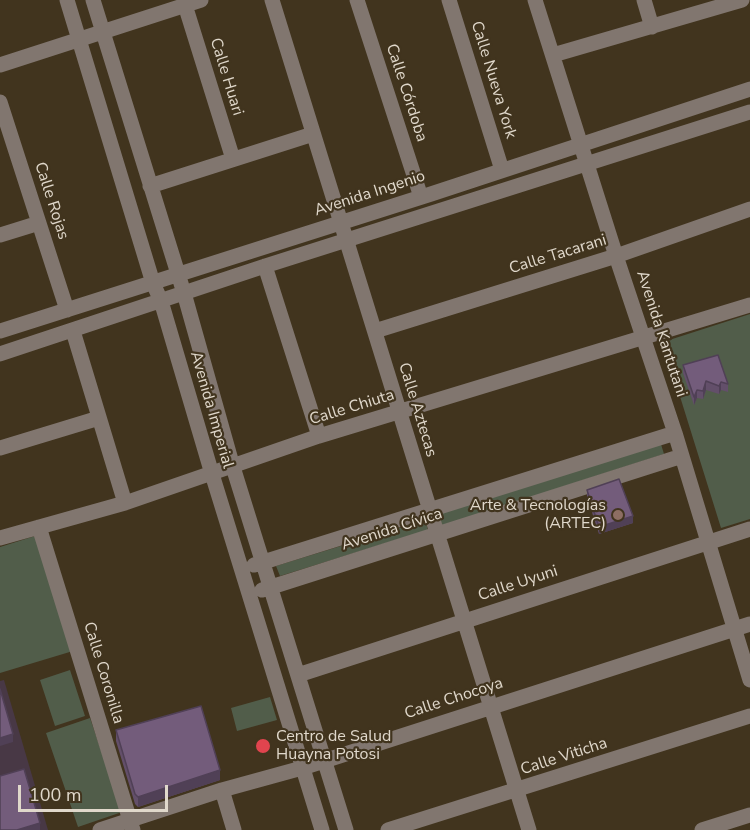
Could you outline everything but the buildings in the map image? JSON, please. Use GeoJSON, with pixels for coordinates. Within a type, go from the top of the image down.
{"type":"FeatureCollection","features":[{"type":"Feature","properties":{"kind":"street","name":"Avenida Imperial"},"geometry":{"type":"LineString","coordinates":[[67,0],[322,830]]}},
{"type":"Feature","properties":{"kind":"street","name":"Avenida Imperial"},"geometry":{"type":"LineString","coordinates":[[93,0],[184,293],[233,467],[346,830]]}},
{"type":"Feature","properties":{"kind":"street"},"geometry":{"type":"LineString","coordinates":[[0,65],[201,0]]}},
{"type":"Feature","properties":{"kind":"street","name":"Calle Aztecas"},"geometry":{"type":"LineString","coordinates":[[272,0],[529,830]]}},
{"type":"Feature","properties":{"kind":"street","name":"Calle Córdoba"},"geometry":{"type":"LineString","coordinates":[[357,0],[421,197]]}},
{"type":"Feature","properties":{"kind":"street","name":"Calle Nueva York"},"geometry":{"type":"LineString","coordinates":[[449,0],[502,170]]}},
{"type":"Feature","properties":{"kind":"street","name":"Avenida Kantutani"},"geometry":{"type":"LineString","coordinates":[[536,0],[709,542],[743,626],[750,680]]}},
{"type":"Feature","properties":{"kind":"street"},"geometry":{"type":"LineString","coordinates":[[644,0],[652,27]]}},
{"type":"Feature","properties":{"kind":"street"},"geometry":{"type":"LineString","coordinates":[[553,55],[742,0]]}},
{"type":"Feature","properties":{"kind":"street","name":"Calle Huari"},"geometry":{"type":"LineString","coordinates":[[185,5],[233,159]]}},
{"type":"Feature","properties":{"kind":"street","name":"Avenida Ingenio"},"geometry":{"type":"LineString","coordinates":[[0,331],[421,197],[750,88]]}},
{"type":"Feature","properties":{"kind":"street","name":"Calle Rojas"},"geometry":{"type":"LineString","coordinates":[[0,102],[67,310]]}},
{"type":"Feature","properties":{"kind":"street"},"geometry":{"type":"LineString","coordinates":[[0,354],[265,266],[348,242],[750,112]]}},
{"type":"Feature","properties":{"kind":"street"},"geometry":{"type":"LineString","coordinates":[[150,186],[313,134]]}},
{"type":"Feature","properties":{"kind":"street","name":"Calle Tacarani"},"geometry":{"type":"LineString","coordinates":[[375,331],[616,256],[750,209]]}},
{"type":"Feature","properties":{"kind":"street"},"geometry":{"type":"LineString","coordinates":[[0,235],[39,223]]}},
{"type":"Feature","properties":{"kind":"street"},"geometry":{"type":"LineString","coordinates":[[265,266],[319,436]]}},
{"type":"Feature","properties":{"kind":"street","name":"Calle Chiuta"},"geometry":{"type":"LineString","coordinates":[[0,538],[125,503],[319,436],[645,339],[750,305]]}},
{"type":"Feature","properties":{"kind":"street"},"geometry":{"type":"LineString","coordinates":[[74,331],[125,503]]}},
{"type":"Feature","properties":{"kind":"street"},"geometry":{"type":"LineString","coordinates":[[0,448],[99,418]]}},
{"type":"Feature","properties":{"kind":"street","name":"Avenida Cívica"},"geometry":{"type":"LineString","coordinates":[[242,568],[675,433]]}},
{"type":"Feature","properties":{"kind":"street","name":"Avenida Cívica"},"geometry":{"type":"LineString","coordinates":[[250,594],[682,456]]}},
{"type":"Feature","properties":{"kind":"street","name":"Calle Coronilla"},"geometry":{"type":"LineString","coordinates":[[39,527],[132,825]]}},
{"type":"Feature","properties":{"kind":"street","name":"Calle Uyuni"},"geometry":{"type":"LineString","coordinates":[[298,675],[750,529]]}},
{"type":"Feature","properties":{"kind":"street","name":"Calle Chocoya"},"geometry":{"type":"LineString","coordinates":[[100,830],[132,825],[222,790],[302,768],[743,626]]}},
{"type":"Feature","properties":{"kind":"street","name":"Calle Viticha"},"geometry":{"type":"LineString","coordinates":[[388,830],[750,716]]}},
{"type":"Feature","properties":{"kind":"street"},"geometry":{"type":"LineString","coordinates":[[222,790],[234,830]]}},
{"type":"Feature","properties":{"kind":"street"},"geometry":{"type":"LineString","coordinates":[[702,830],[750,815]]}},
{"type":"Feature","properties":{"kind":"shaded area"},"geometry":{"type":"Polygon","coordinates":[[[4,680],[48,830],[0,830],[0,681],[4,680]]]}},
{"type":"Feature","properties":{"kind":"green space"},"geometry":{"type":"Polygon","coordinates":[[[750,314],[750,519],[721,528],[663,342],[750,314]]]}},
{"type":"Feature","properties":{"kind":"green space"},"geometry":{"type":"Polygon","coordinates":[[[660,441],[664,454],[442,526],[438,513],[660,441]]]}},
{"type":"Feature","properties":{"kind":"green space"},"geometry":{"type":"Polygon","coordinates":[[[425,520],[428,530],[280,576],[276,566],[425,520]]]}},
{"type":"Feature","properties":{"kind":"green space"},"geometry":{"type":"Polygon","coordinates":[[[35,536],[73,651],[0,673],[0,547],[35,536]]]}},
{"type":"Feature","properties":{"kind":"green space"},"geometry":{"type":"Polygon","coordinates":[[[70,670],[85,716],[55,726],[40,680],[70,670]]]}},
{"type":"Feature","properties":{"kind":"green space"},"geometry":{"type":"Polygon","coordinates":[[[270,697],[277,720],[237,731],[231,708],[270,697]]]}},
{"type":"Feature","properties":{"kind":"green space"},"geometry":{"type":"Polygon","coordinates":[[[90,718],[122,812],[78,827],[46,733],[90,718]]]}},
{"type":"Feature","properties":{"kind":"place","name":"Arte & Tecnologías (ARTEC)"},"geometry":{"type":"Point","coordinates":[618,515]}},
{"type":"Feature","properties":{"kind":"place","name":"Centro de Salud Huayna Potosi"},"geometry":{"type":"Point","coordinates":[263,746]}}]}
